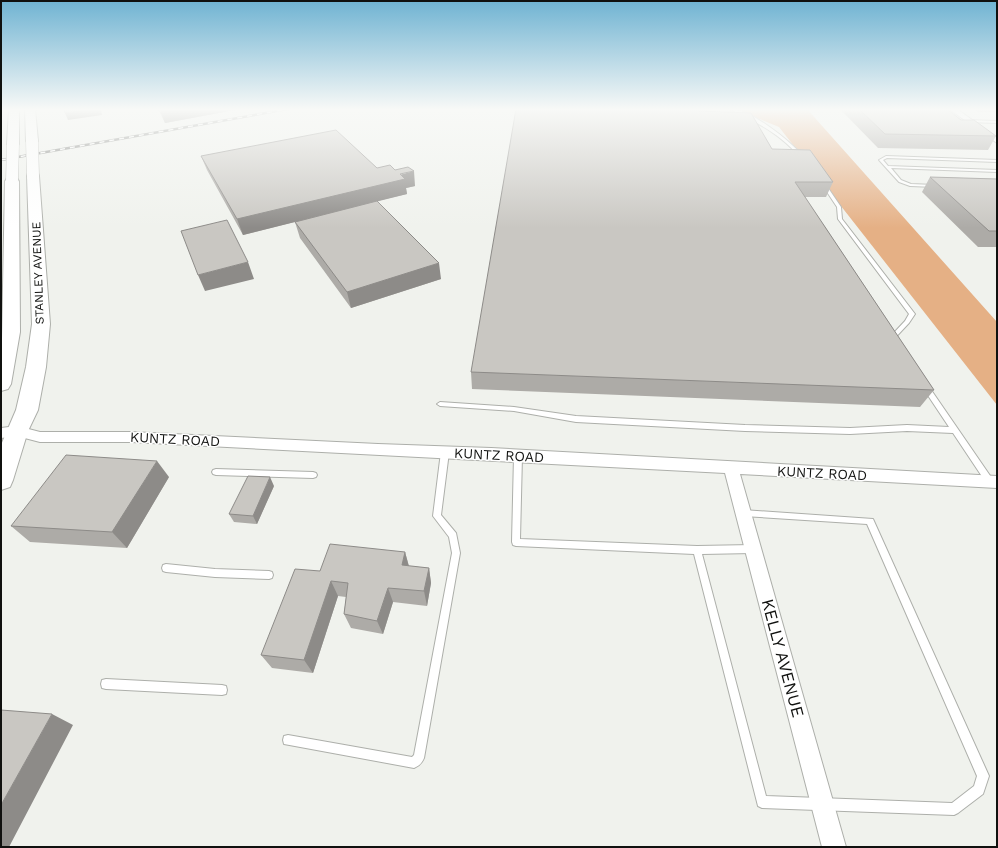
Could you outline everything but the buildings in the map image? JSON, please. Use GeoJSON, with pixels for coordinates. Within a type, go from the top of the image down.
{"type":"FeatureCollection","features":[{"type":"Feature","properties":{"kind":"main road","name":"STANLEY AVENUE"},"geometry":{"type":"LineString","coordinates":[[1,384],[11,332],[13,149]]}},
{"type":"Feature","properties":{"kind":"main road","name":"STANLEY AVENUE"},"geometry":{"type":"LineString","coordinates":[[1,480],[9,432],[27,410],[36,366],[41,324],[32,149]]}},
{"type":"Feature","properties":{"kind":"street","name":"KUNTZ ROAD"},"geometry":{"type":"LineString","coordinates":[[9,432],[40,437],[131,436],[994,482]]}},
{"type":"Feature","properties":{"kind":"street","name":"KELLY AVENUE"},"geometry":{"type":"LineString","coordinates":[[731,468],[834,847]]}},
{"type":"Feature","properties":{"kind":"lane"},"geometry":{"type":"LineString","coordinates":[[795,149],[804,159]]}},
{"type":"Feature","properties":{"kind":"lane"},"geometry":{"type":"LineString","coordinates":[[943,187],[922,186],[900,182],[881,160],[886,157],[997,161]]}},
{"type":"Feature","properties":{"kind":"lane"},"geometry":{"type":"LineString","coordinates":[[887,167],[997,171]]}},
{"type":"Feature","properties":{"kind":"lane"},"geometry":{"type":"LineString","coordinates":[[821,181],[839,207],[840,219],[912,314],[907,322],[892,338]]}},
{"type":"Feature","properties":{"kind":"lane"},"geometry":{"type":"LineString","coordinates":[[888,331],[897,344]]}},
{"type":"Feature","properties":{"kind":"lane"},"geometry":{"type":"LineString","coordinates":[[919,377],[955,430],[994,482]]}},
{"type":"Feature","properties":{"kind":"lane"},"geometry":{"type":"LineString","coordinates":[[440,404],[514,409],[576,419],[745,428],[850,431],[907,428],[955,430]]}},
{"type":"Feature","properties":{"kind":"lane"},"geometry":{"type":"LineString","coordinates":[[288,740],[414,763],[419,758],[456,553],[453,536],[438,516],[445,452]]}},
{"type":"Feature","properties":{"kind":"lane"},"geometry":{"type":"LineString","coordinates":[[518,456],[516,542],[697,550],[753,549]]}},
{"type":"Feature","properties":{"kind":"lane"},"geometry":{"type":"LineString","coordinates":[[216,472],[313,475]]}},
{"type":"Feature","properties":{"kind":"lane"},"geometry":{"type":"LineString","coordinates":[[697,550],[762,802],[954,809],[979,790],[983,776],[870,521],[743,513]]}},
{"type":"Feature","properties":{"kind":"lane"},"geometry":{"type":"LineString","coordinates":[[166,568],[215,573],[269,575]]}},
{"type":"Feature","properties":{"kind":"lane"},"geometry":{"type":"LineString","coordinates":[[106,684],[222,690]]}},
{"type":"Feature","properties":{"kind":"shaded area"},"geometry":{"type":"Polygon","coordinates":[[[796,149],[842,149],[997,322],[997,405],[796,149]]]}},
{"type":"Feature","properties":{"kind":"railway"},"geometry":{"type":"LineString","coordinates":[[1,160],[65,149]]}}]}
